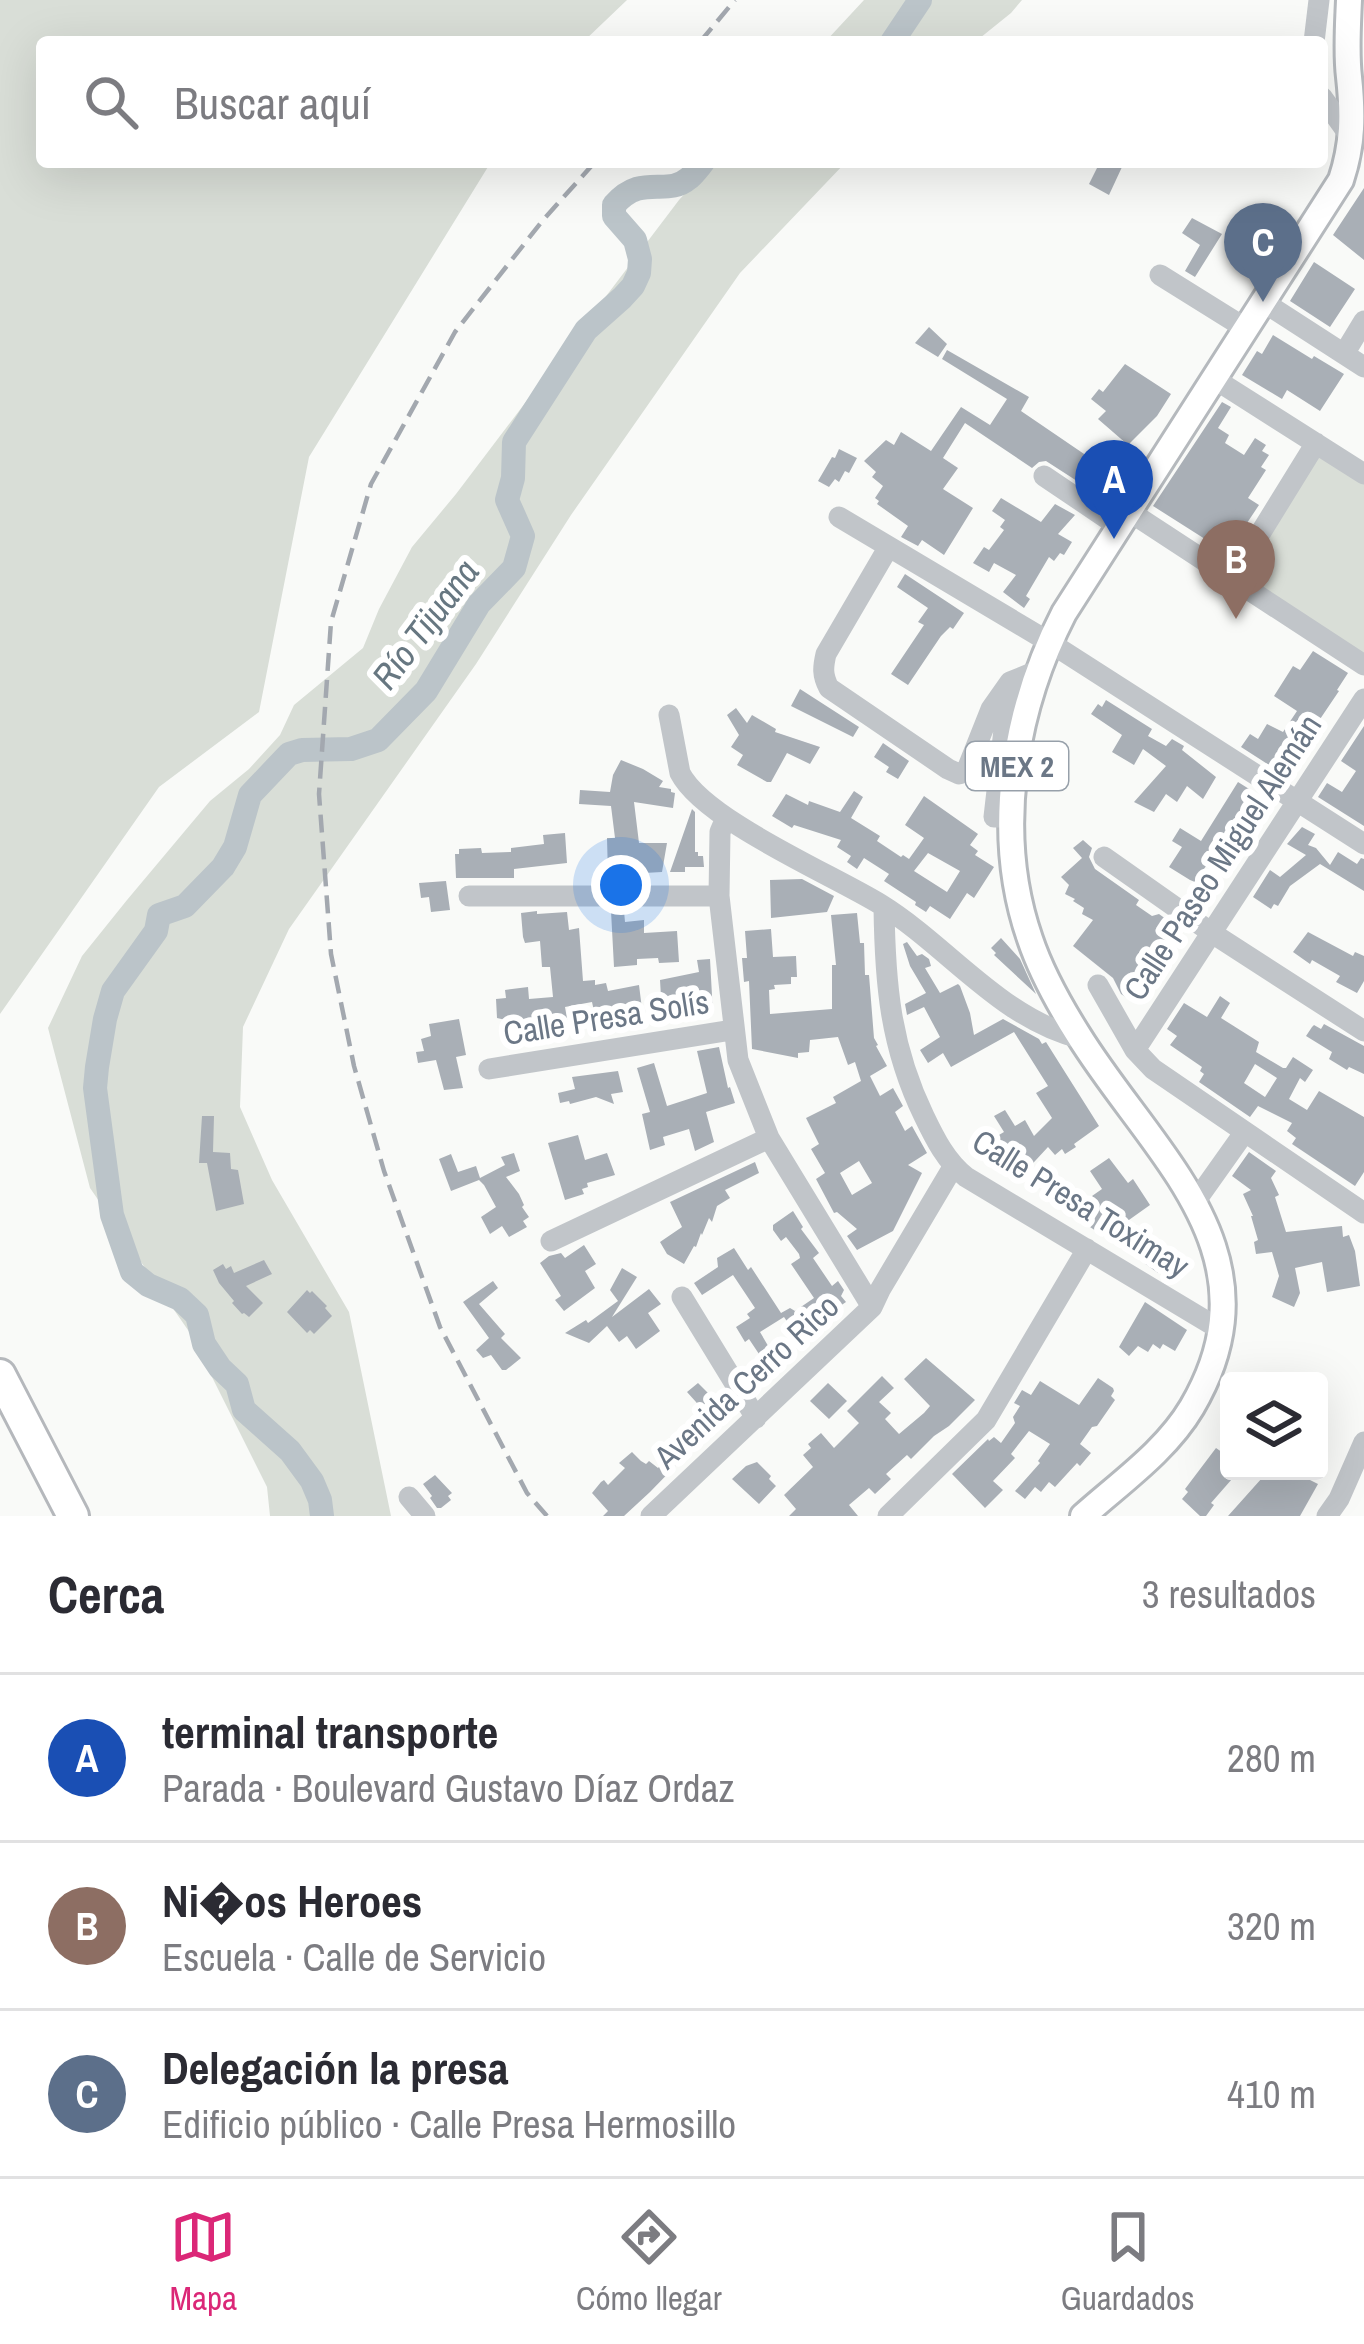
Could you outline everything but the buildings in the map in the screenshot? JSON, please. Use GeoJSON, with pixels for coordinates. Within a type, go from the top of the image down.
{"type":"FeatureCollection","features":[{"type":"Feature","properties":{"kind":"highway"},"geometry":{"type":"LineString","coordinates":[[0,1375],[73,1516]]}},
{"type":"Feature","properties":{"kind":"highway"},"geometry":{"type":"LineString","coordinates":[[0,1419],[50,1516]]}},
{"type":"Feature","properties":{"kind":"main road","name":"MEX 2"},"geometry":{"type":"LineString","coordinates":[[1083,1516],[1183,1421],[1204,1384],[1221,1330],[1222,1309],[1217,1265],[1195,1202],[1079,1038],[1044,973],[1021,912],[1012,818],[1027,704],[1026,675],[1354,153],[1358,91],[1348,62],[1349,0]]}},
{"type":"Feature","properties":{"kind":"street"},"geometry":{"type":"LineString","coordinates":[[1315,36],[1319,0]]}},
{"type":"Feature","properties":{"kind":"street"},"geometry":{"type":"LineString","coordinates":[[1328,108],[1354,153]]}},
{"type":"Feature","properties":{"kind":"street"},"geometry":{"type":"LineString","coordinates":[[1160,275],[1245,328]]}},
{"type":"Feature","properties":{"kind":"street"},"geometry":{"type":"LineString","coordinates":[[1262,301],[1364,367]]}},
{"type":"Feature","properties":{"kind":"street"},"geometry":{"type":"LineString","coordinates":[[1344,354],[1363,323]]}},
{"type":"Feature","properties":{"kind":"street"},"geometry":{"type":"LineString","coordinates":[[1213,378],[1364,474]]}},
{"type":"Feature","properties":{"kind":"street"},"geometry":{"type":"LineString","coordinates":[[1232,578],[1316,443]]}},
{"type":"Feature","properties":{"kind":"street"},"geometry":{"type":"LineString","coordinates":[[1044,476],[1232,578],[1364,665]]}},
{"type":"Feature","properties":{"kind":"street"},"geometry":{"type":"LineString","coordinates":[[839,517],[1049,642],[1364,844]]}},
{"type":"Feature","properties":{"kind":"street"},"geometry":{"type":"LineString","coordinates":[[888,548],[826,654],[823,667],[829,688],[959,774],[966,772],[991,709],[1010,682],[1026,675]]}},
{"type":"Feature","properties":{"kind":"street","name":"Calle Paseo Miguel Alemán"},"geometry":{"type":"LineString","coordinates":[[1135,1050],[1364,699]]}},
{"type":"Feature","properties":{"kind":"street"},"geometry":{"type":"LineString","coordinates":[[669,716],[684,781],[726,818],[884,907],[1024,1015],[1079,1038]]}},
{"type":"Feature","properties":{"kind":"street"},"geometry":{"type":"LineString","coordinates":[[726,818],[720,832],[718,896],[732,1030],[744,1078],[769,1138],[872,1307]]}},
{"type":"Feature","properties":{"kind":"street"},"geometry":{"type":"LineString","coordinates":[[1104,856],[1364,1031]]}},
{"type":"Feature","properties":{"kind":"street"},"geometry":{"type":"LineString","coordinates":[[469,896],[718,896]]}},
{"type":"Feature","properties":{"kind":"street","name":"Calle Presa Toximay"},"geometry":{"type":"LineString","coordinates":[[884,907],[885,974],[897,1046],[931,1131],[953,1167],[1221,1330]]}},
{"type":"Feature","properties":{"kind":"street"},"geometry":{"type":"LineString","coordinates":[[1098,985],[1135,1050],[1153,1070],[1364,1213]]}},
{"type":"Feature","properties":{"kind":"street","name":"Calle Presa Solís"},"geometry":{"type":"LineString","coordinates":[[489,1069],[732,1030]]}},
{"type":"Feature","properties":{"kind":"street"},"geometry":{"type":"LineString","coordinates":[[1195,1202],[1244,1133]]}},
{"type":"Feature","properties":{"kind":"street"},"geometry":{"type":"LineString","coordinates":[[551,1241],[769,1138]]}},
{"type":"Feature","properties":{"kind":"street","name":"Avenida Cerro Rico"},"geometry":{"type":"LineString","coordinates":[[651,1516],[872,1307],[953,1167]]}},
{"type":"Feature","properties":{"kind":"street"},"geometry":{"type":"LineString","coordinates":[[888,1516],[986,1420],[1087,1249]]}},
{"type":"Feature","properties":{"kind":"street"},"geometry":{"type":"LineString","coordinates":[[682,1297],[756,1418]]}},
{"type":"Feature","properties":{"kind":"street"},"geometry":{"type":"LineString","coordinates":[[1327,1516],[1364,1442]]}},
{"type":"Feature","properties":{"kind":"street"},"geometry":{"type":"LineString","coordinates":[[409,1498],[425,1516]]}},
{"type":"Feature","properties":{"kind":"shaded area"},"geometry":{"type":"Polygon","coordinates":[[[0,0],[627,0],[589,36],[36,36],[36,168],[487,168],[309,457],[259,712],[159,787],[0,1014],[0,0]]]}},
{"type":"Feature","properties":{"kind":"shaded area"},"geometry":{"type":"Polygon","coordinates":[[[864,0],[1022,0],[982,36],[831,36],[864,0]]]}},
{"type":"Feature","properties":{"kind":"shaded area"},"geometry":{"type":"Polygon","coordinates":[[[708,168],[840,168],[740,273],[571,515],[476,664],[289,929],[243,1027],[240,1107],[272,1180],[349,1312],[391,1516],[270,1516],[267,1487],[190,1333],[90,1188],[48,1028],[82,956],[127,900],[210,801],[280,735],[294,705],[363,648],[412,547],[708,168]]]}},
{"type":"Feature","properties":{"kind":"shaded area"},"geometry":{"type":"Polygon","coordinates":[[[1318,450],[1364,481],[1364,658],[1239,577],[1318,450]]]}},
{"type":"Feature","properties":{"kind":"waterway","name":"Río Tijuana"},"geometry":{"type":"LineString","coordinates":[[896,36],[920,0]]}},
{"type":"Feature","properties":{"kind":"waterway","name":"Río Tijuana"},"geometry":{"type":"LineString","coordinates":[[322,1516],[312,1481],[290,1451],[244,1410],[237,1384],[204,1344],[197,1315],[180,1299],[132,1272],[112,1215],[95,1088],[105,1019],[113,991],[156,931],[159,915],[185,906],[223,867],[235,847],[250,795],[289,754],[351,749],[378,740],[426,691],[479,604],[514,568],[523,536],[507,500],[514,442],[586,330],[622,298],[639,273],[635,240],[614,216],[614,205],[644,187],[680,184],[698,168]]}},
{"type":"Feature","properties":{"kind":"railway"},"geometry":{"type":"LineString","coordinates":[[705,36],[735,0]]}},
{"type":"Feature","properties":{"kind":"railway"},"geometry":{"type":"LineString","coordinates":[[547,1516],[527,1493],[440,1327],[384,1171],[354,1066],[331,954],[319,794],[331,622],[371,484],[455,332],[590,168]]}},
{"type":"Feature","properties":{"kind":"place","name":"Delegación la presa"},"geometry":{"type":"Point","coordinates":[1263,302]}},
{"type":"Feature","properties":{"kind":"place","name":"terminal transporte"},"geometry":{"type":"Point","coordinates":[1114,539]}},
{"type":"Feature","properties":{"kind":"place","name":"Ni�os Heroes"},"geometry":{"type":"Point","coordinates":[1236,619]}}]}
